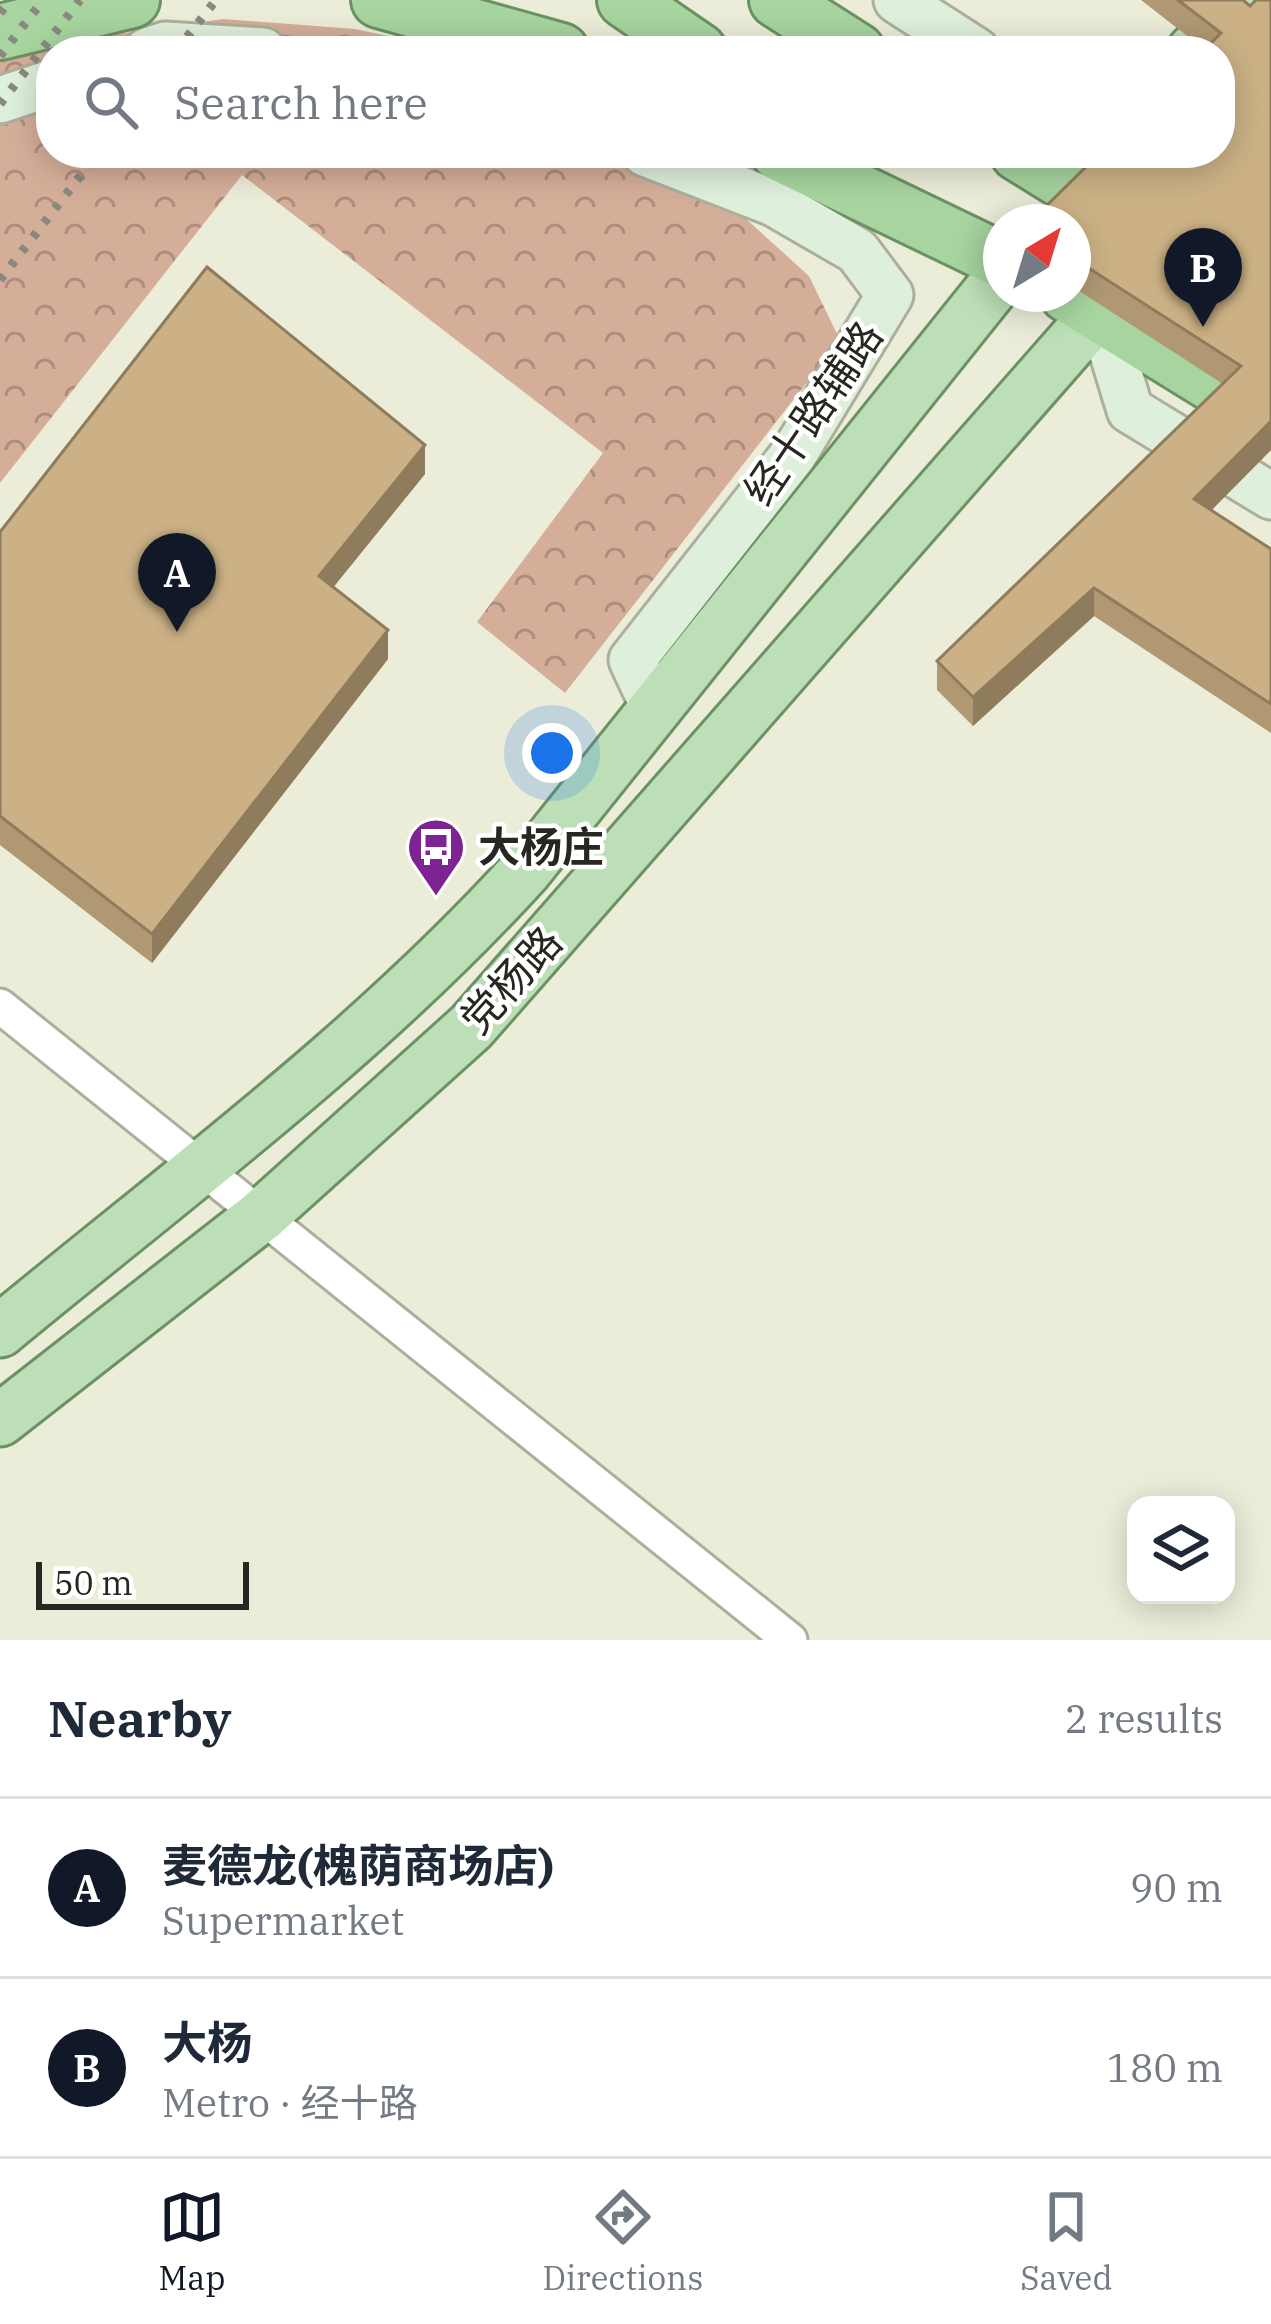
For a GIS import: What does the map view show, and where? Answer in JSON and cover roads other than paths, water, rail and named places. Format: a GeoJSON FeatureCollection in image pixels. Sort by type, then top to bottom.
{"type":"FeatureCollection","features":[{"type":"Feature","properties":{"kind":"highway"},"geometry":{"type":"LineString","coordinates":[[0,32],[131,0]]}},
{"type":"Feature","properties":{"kind":"highway"},"geometry":{"type":"LineString","coordinates":[[379,0],[507,36]]}},
{"type":"Feature","properties":{"kind":"highway"},"geometry":{"type":"LineString","coordinates":[[625,0],[677,36]]}},
{"type":"Feature","properties":{"kind":"highway"},"geometry":{"type":"LineString","coordinates":[[777,0],[833,36]]}},
{"type":"Feature","properties":{"kind":"highway"},"geometry":{"type":"LineString","coordinates":[[810,168],[983,250]]}},
{"type":"Feature","properties":{"kind":"highway"},"geometry":{"type":"LineString","coordinates":[[870,168],[983,247]]}},
{"type":"Feature","properties":{"kind":"highway"},"geometry":{"type":"LineString","coordinates":[[1042,168],[1169,240]]}},
{"type":"Feature","properties":{"kind":"highway"},"geometry":{"type":"LineString","coordinates":[[1091,307],[1271,420]]}},
{"type":"Feature","properties":{"kind":"main road"},"geometry":{"type":"LineString","coordinates":[[897,0],[953,36]]}},
{"type":"Feature","properties":{"kind":"main road"},"geometry":{"type":"LineString","coordinates":[[1208,36],[1245,0]]}},
{"type":"Feature","properties":{"kind":"main road"},"geometry":{"type":"LineString","coordinates":[[0,100],[36,88]]}},
{"type":"Feature","properties":{"kind":"main road","name":"经十路辅路"},"geometry":{"type":"LineString","coordinates":[[654,707],[632,660],[793,455],[890,295],[857,251],[774,203],[684,168]]}},
{"type":"Feature","properties":{"kind":"main road","name":"党杨路"},"geometry":{"type":"LineString","coordinates":[[1091,298],[1169,240]]}},
{"type":"Feature","properties":{"kind":"main road","name":"党杨路"},"geometry":{"type":"LineString","coordinates":[[0,1331],[325,1067],[469,932],[983,299]]}},
{"type":"Feature","properties":{"kind":"main road","name":"党杨路"},"geometry":{"type":"LineString","coordinates":[[0,1420],[261,1216],[472,1027],[1076,312]]}},
{"type":"Feature","properties":{"kind":"main road"},"geometry":{"type":"LineString","coordinates":[[1088,312],[1130,410],[1271,496]]}},
{"type":"Feature","properties":{"kind":"street"},"geometry":{"type":"LineString","coordinates":[[0,1006],[790,1640]]}},
{"type":"Feature","properties":{"kind":"railway"},"geometry":{"type":"LineString","coordinates":[[0,13],[10,0]]}},
{"type":"Feature","properties":{"kind":"railway"},"geometry":{"type":"LineString","coordinates":[[0,56],[43,0]]}},
{"type":"Feature","properties":{"kind":"railway"},"geometry":{"type":"LineString","coordinates":[[52,36],[80,0]]}},
{"type":"Feature","properties":{"kind":"railway"},"geometry":{"type":"LineString","coordinates":[[188,36],[216,0]]}},
{"type":"Feature","properties":{"kind":"railway"},"geometry":{"type":"LineString","coordinates":[[0,104],[36,57]]}},
{"type":"Feature","properties":{"kind":"railway"},"geometry":{"type":"LineString","coordinates":[[0,280],[86,168]]}},
{"type":"Feature","properties":{"kind":"place","name":"大杨"},"geometry":{"type":"Point","coordinates":[1203,327]}},
{"type":"Feature","properties":{"kind":"place","name":"麦德龙(槐荫商场店)"},"geometry":{"type":"Point","coordinates":[177,632]}},
{"type":"Feature","properties":{"kind":"place","name":"大杨庄"},"geometry":{"type":"Point","coordinates":[436,898]}}]}
